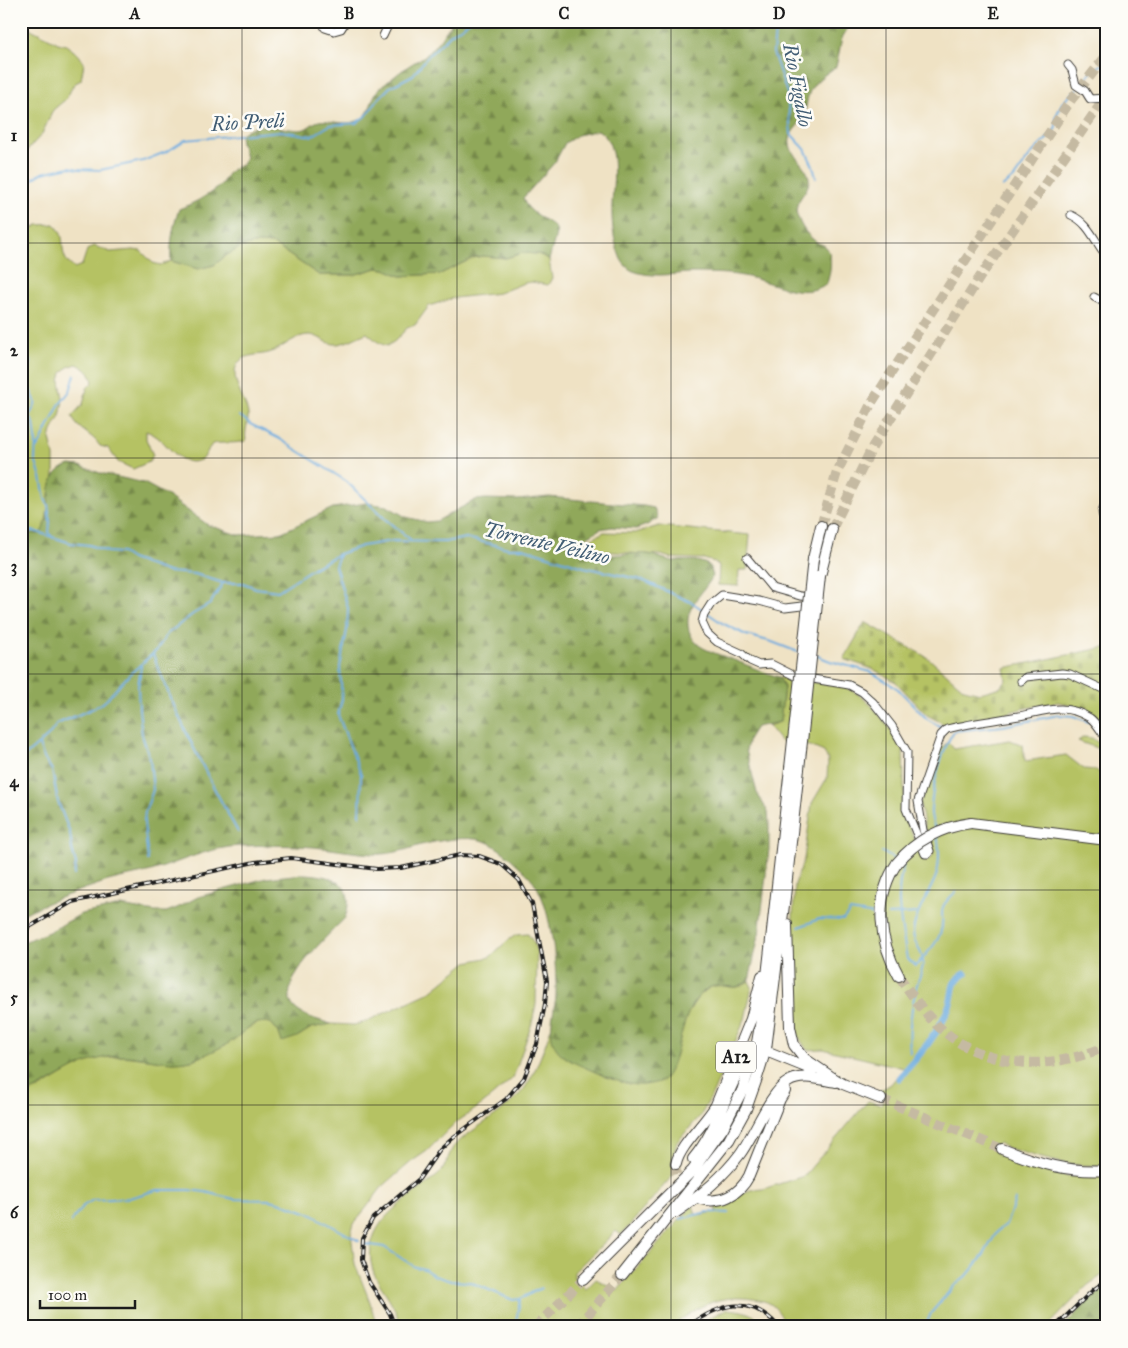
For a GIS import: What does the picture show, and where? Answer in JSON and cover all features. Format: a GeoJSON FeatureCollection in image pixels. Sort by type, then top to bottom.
{"type":"FeatureCollection","features":[{"type":"Feature","properties":{"kind":"highway"},"geometry":{"type":"LineString","coordinates":[[582,1280],[701,1160],[723,1128],[747,1078],[759,1033],[764,1003],[817,591],[821,526]]}},
{"type":"Feature","properties":{"kind":"highway"},"geometry":{"type":"LineString","coordinates":[[818,560],[832,529]]}},
{"type":"Feature","properties":{"kind":"highway"},"geometry":{"type":"LineString","coordinates":[[622,1275],[728,1140],[746,1109],[756,1081],[766,1049],[785,897],[794,769]]}},
{"type":"Feature","properties":{"kind":"highway"},"geometry":{"type":"LineString","coordinates":[[899,976],[888,954],[881,922],[885,887],[897,864],[915,845],[930,835],[954,826],[971,823],[1107,840]]}},
{"type":"Feature","properties":{"kind":"highway"},"geometry":{"type":"LineString","coordinates":[[785,897],[792,1040],[797,1050],[805,1059],[830,1076],[843,1084],[881,1099]]}},
{"type":"Feature","properties":{"kind":"highway","name":"A12"},"geometry":{"type":"LineString","coordinates":[[676,1164],[684,1147],[708,1118],[716,1105],[740,1050],[751,1019],[771,938]]}},
{"type":"Feature","properties":{"kind":"highway"},"geometry":{"type":"LineString","coordinates":[[771,1053],[830,1076]]}},
{"type":"Feature","properties":{"kind":"highway"},"geometry":{"type":"LineString","coordinates":[[629,1234],[700,1151],[742,1065]]}},
{"type":"Feature","properties":{"kind":"highway"},"geometry":{"type":"LineString","coordinates":[[664,1221],[692,1202],[729,1167],[749,1141],[771,1100],[784,1084],[802,1077],[843,1084]]}},
{"type":"Feature","properties":{"kind":"highway"},"geometry":{"type":"LineString","coordinates":[[700,1199],[710,1201],[724,1199],[743,1187],[782,1095],[788,1088],[797,1083],[818,1079]]}},
{"type":"Feature","properties":{"kind":"highway"},"geometry":{"type":"LineString","coordinates":[[1002,1149],[1037,1163],[1058,1168],[1080,1171],[1107,1170]]}},
{"type":"Feature","properties":{"kind":"street"},"geometry":{"type":"LineString","coordinates":[[322,21],[325,28],[334,31],[341,28],[346,21]]}},
{"type":"Feature","properties":{"kind":"street"},"geometry":{"type":"LineString","coordinates":[[383,36],[390,21]]}},
{"type":"Feature","properties":{"kind":"street"},"geometry":{"type":"LineString","coordinates":[[1068,65],[1072,70],[1076,85],[1085,90],[1090,99],[1107,98]]}},
{"type":"Feature","properties":{"kind":"street"},"geometry":{"type":"LineString","coordinates":[[1071,215],[1086,224],[1102,250],[1107,252]]}},
{"type":"Feature","properties":{"kind":"street"},"geometry":{"type":"LineString","coordinates":[[1094,296],[1107,304]]}},
{"type":"Feature","properties":{"kind":"street"},"geometry":{"type":"LineString","coordinates":[[1107,504],[1102,512],[1107,520]]}},
{"type":"Feature","properties":{"kind":"street"},"geometry":{"type":"LineString","coordinates":[[748,558],[772,588],[800,596],[820,598],[822,600],[821,603],[785,608],[759,601],[722,595],[713,601],[704,615],[703,624],[717,642],[744,655],[750,661],[759,665],[774,665],[795,676],[849,685],[862,692],[873,702],[892,726],[907,752],[906,810],[926,855],[930,852],[923,830],[918,801],[941,735],[947,729],[1020,716],[1044,709],[1062,709],[1073,711],[1091,719],[1107,739]]}},
{"type":"Feature","properties":{"kind":"street"},"geometry":{"type":"LineString","coordinates":[[1021,681],[1026,677],[1062,673],[1070,674],[1107,691]]}},
{"type":"Feature","properties":{"kind":"green space"},"geometry":{"type":"Polygon","coordinates":[[[21,21],[27,27],[58,43],[66,45],[79,55],[84,63],[81,80],[74,84],[66,99],[53,110],[42,134],[21,157],[21,21]]]}},
{"type":"Feature","properties":{"kind":"green space"},"geometry":{"type":"Polygon","coordinates":[[[453,21],[852,21],[842,38],[836,67],[812,87],[803,116],[790,137],[792,150],[806,170],[809,178],[806,189],[796,207],[797,213],[807,233],[815,241],[825,246],[830,254],[831,264],[827,283],[818,288],[797,290],[737,275],[690,273],[654,275],[630,270],[622,262],[614,234],[612,218],[613,156],[605,137],[598,130],[578,135],[565,143],[555,162],[523,198],[533,212],[557,230],[549,260],[538,254],[522,253],[506,258],[482,256],[473,258],[440,274],[401,276],[385,269],[377,268],[353,275],[319,275],[273,244],[258,243],[241,247],[214,265],[198,269],[171,261],[172,235],[179,209],[194,203],[212,191],[220,185],[232,170],[242,165],[246,157],[240,135],[254,127],[261,126],[299,130],[305,129],[319,121],[346,123],[362,119],[380,88],[429,52],[453,21]]]}},
{"type":"Feature","properties":{"kind":"green space"},"geometry":{"type":"Polygon","coordinates":[[[21,208],[26,217],[23,225],[31,229],[38,225],[54,224],[59,230],[63,241],[65,257],[74,268],[82,265],[87,250],[94,246],[110,252],[141,251],[153,263],[161,265],[171,261],[198,269],[214,265],[241,247],[258,243],[273,244],[319,275],[353,275],[377,268],[385,269],[401,276],[440,274],[473,258],[482,256],[506,258],[522,253],[537,254],[549,260],[552,278],[548,285],[532,282],[524,283],[499,293],[454,298],[429,306],[415,325],[407,328],[395,341],[387,346],[379,343],[367,333],[338,344],[315,336],[304,335],[270,353],[253,355],[241,360],[235,372],[238,387],[248,414],[246,441],[212,444],[203,459],[195,462],[182,459],[157,437],[146,431],[146,439],[153,455],[149,462],[133,469],[118,462],[108,448],[100,446],[74,421],[72,416],[83,404],[87,388],[93,382],[89,373],[77,364],[68,367],[62,373],[60,381],[63,399],[62,407],[50,439],[54,456],[54,475],[49,496],[46,527],[40,534],[21,533],[21,208]]]}},
{"type":"Feature","properties":{"kind":"green space"},"geometry":{"type":"Polygon","coordinates":[[[70,465],[144,483],[166,495],[208,525],[238,535],[280,533],[333,508],[366,503],[387,506],[406,517],[427,522],[437,521],[475,500],[486,499],[517,500],[549,497],[644,506],[654,508],[658,518],[636,529],[612,527],[600,529],[579,542],[586,549],[601,555],[647,554],[666,560],[696,561],[710,566],[713,576],[689,613],[688,627],[692,637],[700,646],[709,651],[779,677],[784,687],[780,722],[756,727],[749,738],[746,750],[757,793],[768,812],[769,824],[769,849],[759,935],[749,981],[736,987],[711,987],[696,999],[687,1016],[673,1063],[663,1080],[644,1085],[624,1083],[573,1062],[559,1052],[553,1042],[551,1029],[556,995],[554,950],[548,916],[543,901],[530,877],[502,851],[490,843],[477,839],[444,840],[385,854],[296,846],[259,845],[229,847],[206,852],[151,871],[108,881],[75,892],[21,915],[21,533],[40,534],[45,525],[49,495],[54,477],[60,470],[70,465]]]}},
{"type":"Feature","properties":{"kind":"green space"},"geometry":{"type":"Polygon","coordinates":[[[659,526],[750,535],[747,570],[739,570],[738,586],[718,585],[719,566],[714,562],[704,559],[671,558],[661,555],[591,549],[584,542],[604,532],[635,533],[659,526]]]}},
{"type":"Feature","properties":{"kind":"green space"},"geometry":{"type":"Polygon","coordinates":[[[865,622],[928,658],[964,689],[980,693],[1001,687],[1006,680],[1004,668],[1107,647],[1107,721],[1071,705],[1058,702],[1021,709],[985,719],[946,725],[927,715],[896,682],[873,669],[844,659],[865,622]]]}},
{"type":"Feature","properties":{"kind":"green space"},"geometry":{"type":"Polygon","coordinates":[[[779,677],[845,687],[858,694],[872,706],[892,731],[903,750],[905,819],[925,861],[932,857],[934,851],[925,829],[920,804],[939,750],[948,742],[954,749],[1010,740],[1023,745],[1025,761],[1066,755],[1084,769],[1096,770],[1107,778],[1107,1165],[1068,1164],[1031,1155],[1005,1147],[999,1143],[995,1149],[998,1155],[1055,1174],[1076,1177],[1107,1176],[1107,1272],[1088,1285],[1047,1327],[789,1327],[770,1304],[758,1300],[729,1298],[709,1303],[671,1327],[401,1327],[396,1311],[372,1268],[371,1247],[375,1233],[392,1211],[441,1172],[456,1144],[509,1105],[524,1089],[536,1067],[552,1026],[552,1037],[605,1077],[641,1085],[664,1079],[670,1067],[687,1016],[693,1004],[701,995],[714,986],[738,987],[749,981],[752,987],[745,1019],[713,1093],[701,1115],[677,1142],[671,1165],[681,1166],[621,1235],[616,1231],[574,1272],[574,1278],[586,1289],[596,1279],[617,1290],[693,1205],[696,1215],[717,1212],[716,1206],[750,1190],[763,1189],[804,1176],[868,1101],[881,1105],[885,1096],[876,1093],[891,1084],[904,1068],[823,1049],[807,1050],[798,1036],[792,932],[795,884],[804,859],[812,803],[827,778],[828,760],[824,752],[810,746],[781,742],[768,726],[780,722],[784,687],[779,677]]]}},
{"type":"Feature","properties":{"kind":"green space"},"geometry":{"type":"Polygon","coordinates":[[[1084,737],[1092,738],[1107,749],[1107,752],[1078,741],[1084,737]]]}},
{"type":"Feature","properties":{"kind":"green space"},"geometry":{"type":"Polygon","coordinates":[[[303,874],[333,879],[340,883],[348,896],[345,918],[307,959],[291,984],[289,996],[293,1006],[300,1012],[331,1024],[311,1028],[297,1037],[282,1042],[278,1031],[271,1023],[258,1023],[252,1025],[229,1043],[185,1061],[167,1062],[131,1056],[100,1059],[70,1071],[21,1098],[21,943],[51,931],[81,914],[121,906],[166,912],[198,897],[266,878],[303,874]]]}},
{"type":"Feature","properties":{"kind":"green space"},"geometry":{"type":"Polygon","coordinates":[[[528,934],[534,943],[537,953],[536,1004],[532,1023],[513,1078],[484,1103],[454,1124],[427,1151],[382,1187],[354,1224],[351,1234],[355,1264],[370,1302],[377,1327],[21,1327],[21,1098],[28,1092],[39,1089],[74,1068],[94,1059],[123,1056],[173,1062],[193,1060],[236,1038],[242,1031],[262,1021],[271,1023],[278,1031],[297,1037],[311,1028],[331,1024],[354,1025],[365,1022],[430,992],[467,962],[490,957],[516,935],[528,934]]]}},
{"type":"Feature","properties":{"kind":"green space"},"geometry":{"type":"Polygon","coordinates":[[[1107,1287],[1107,1327],[1063,1327],[1091,1298],[1107,1287]]]}},
{"type":"Feature","properties":{"kind":"green space"},"geometry":{"type":"Polygon","coordinates":[[[727,1309],[747,1313],[773,1327],[695,1327],[706,1319],[727,1309]]]}},
{"type":"Feature","properties":{"kind":"waterway","name":"Rio Preli"},"geometry":{"type":"LineString","coordinates":[[21,181],[31,180],[42,173],[70,167],[100,170],[143,161],[168,151],[185,140],[281,131],[312,136],[330,125],[356,123],[367,115],[378,99],[390,87],[413,75],[428,56],[451,34],[470,21]]}},
{"type":"Feature","properties":{"kind":"waterway","name":"Rio Figallo"},"geometry":{"type":"LineString","coordinates":[[776,21],[773,53],[787,93],[791,134],[805,149],[816,178]]}},
{"type":"Feature","properties":{"kind":"waterway"},"geometry":{"type":"LineString","coordinates":[[1080,85],[1093,70],[1107,62]]}},
{"type":"Feature","properties":{"kind":"waterway"},"geometry":{"type":"LineString","coordinates":[[1002,187],[1014,178],[1032,153],[1053,133],[1056,127],[1056,116],[1062,103],[1077,89]]}},
{"type":"Feature","properties":{"kind":"waterway"},"geometry":{"type":"LineString","coordinates":[[29,416],[35,406],[35,400],[28,383],[31,360]]}},
{"type":"Feature","properties":{"kind":"waterway"},"geometry":{"type":"LineString","coordinates":[[36,449],[59,405],[70,391],[75,375]]}},
{"type":"Feature","properties":{"kind":"waterway"},"geometry":{"type":"LineString","coordinates":[[21,405],[34,423],[36,439],[35,460],[48,505],[49,533],[53,538]]}},
{"type":"Feature","properties":{"kind":"waterway"},"geometry":{"type":"LineString","coordinates":[[240,416],[346,481],[385,519],[411,540]]}},
{"type":"Feature","properties":{"kind":"waterway"},"geometry":{"type":"LineString","coordinates":[[21,532],[34,531],[71,543],[89,545],[108,552],[122,553],[131,559],[168,572],[195,574],[223,583]]}},
{"type":"Feature","properties":{"kind":"waterway","name":"Torrente Veilino"},"geometry":{"type":"LineString","coordinates":[[21,759],[48,736],[57,724],[104,702],[130,674],[157,650],[167,634],[193,614],[210,604],[223,583],[243,583],[256,588],[278,591],[313,568],[339,554],[362,546],[392,541],[445,542],[466,538],[508,548],[523,548],[584,567],[642,580],[693,603],[722,623],[746,635],[798,652]]}},
{"type":"Feature","properties":{"kind":"waterway"},"geometry":{"type":"LineString","coordinates":[[339,555],[335,566],[348,608],[347,630],[340,667],[342,699],[338,715],[361,774],[360,816]]}},
{"type":"Feature","properties":{"kind":"waterway"},"geometry":{"type":"LineString","coordinates":[[153,654],[171,700],[192,745],[238,832]]}},
{"type":"Feature","properties":{"kind":"waterway","name":"Torrente Veilino"},"geometry":{"type":"LineString","coordinates":[[815,655],[871,672],[898,689],[927,719],[945,729]]}},
{"type":"Feature","properties":{"kind":"waterway"},"geometry":{"type":"LineString","coordinates":[[141,666],[138,687],[139,709],[142,735],[150,759],[153,790],[145,812],[144,822],[148,860]]}},
{"type":"Feature","properties":{"kind":"waterway","name":"Torrente Veilino"},"geometry":{"type":"LineString","coordinates":[[954,731],[1003,726],[1059,715],[1073,716],[1089,722]]}},
{"type":"Feature","properties":{"kind":"waterway","name":"Torrente Veilino"},"geometry":{"type":"LineString","coordinates":[[1101,726],[1107,730]]}},
{"type":"Feature","properties":{"kind":"waterway"},"geometry":{"type":"LineString","coordinates":[[935,829],[931,812],[933,790],[938,769],[954,731]]}},
{"type":"Feature","properties":{"kind":"waterway"},"geometry":{"type":"LineString","coordinates":[[39,745],[44,758],[52,770],[58,802],[70,833],[76,864],[74,875]]}},
{"type":"Feature","properties":{"kind":"waterway"},"geometry":{"type":"LineString","coordinates":[[910,1053],[911,1012],[923,962],[913,932],[918,914],[937,871],[939,852],[937,835]]}},
{"type":"Feature","properties":{"kind":"waterway"},"geometry":{"type":"LineString","coordinates":[[882,852],[896,860]]}},
{"type":"Feature","properties":{"kind":"waterway"},"geometry":{"type":"LineString","coordinates":[[901,864],[903,867],[899,890],[901,924],[907,959],[916,966],[938,938],[943,921],[942,909],[944,904],[956,892]]}},
{"type":"Feature","properties":{"kind":"waterway"},"geometry":{"type":"LineString","coordinates":[[799,927],[819,919],[843,920],[850,911],[875,915]]}},
{"type":"Feature","properties":{"kind":"waterway"},"geometry":{"type":"LineString","coordinates":[[888,915],[916,913]]}},
{"type":"Feature","properties":{"kind":"waterway"},"geometry":{"type":"LineString","coordinates":[[899,1078],[921,1053],[935,1033],[946,1013],[955,983],[965,974]]}},
{"type":"Feature","properties":{"kind":"waterway"},"geometry":{"type":"LineString","coordinates":[[71,1222],[83,1206],[93,1200],[129,1198],[157,1190],[189,1190],[234,1199],[279,1202],[309,1213],[359,1241]]}},
{"type":"Feature","properties":{"kind":"waterway"},"geometry":{"type":"LineString","coordinates":[[925,1327],[931,1313],[954,1286],[966,1277],[983,1256],[998,1230],[1006,1225],[1015,1200]]}},
{"type":"Feature","properties":{"kind":"waterway"},"geometry":{"type":"LineString","coordinates":[[680,1219],[707,1212],[729,1213]]}},
{"type":"Feature","properties":{"kind":"waterway"},"geometry":{"type":"LineString","coordinates":[[364,1244],[384,1247],[415,1267],[424,1269],[435,1276],[451,1281],[470,1282],[513,1300],[520,1299],[541,1288]]}},
{"type":"Feature","properties":{"kind":"waterway"},"geometry":{"type":"LineString","coordinates":[[515,1327],[520,1300]]}},
{"type":"Feature","properties":{"kind":"tunnel"},"geometry":{"type":"LineString","coordinates":[[821,526],[837,472],[872,402],[1071,100],[1107,55]]}},
{"type":"Feature","properties":{"kind":"tunnel"},"geometry":{"type":"LineString","coordinates":[[832,529],[873,446],[980,277],[1107,95]]}},
{"type":"Feature","properties":{"kind":"tunnel"},"geometry":{"type":"LineString","coordinates":[[899,976],[931,1019],[950,1036],[970,1049],[992,1057],[1014,1062],[1037,1063],[1084,1055],[1107,1046]]}},
{"type":"Feature","properties":{"kind":"tunnel"},"geometry":{"type":"LineString","coordinates":[[881,1099],[1002,1149]]}},
{"type":"Feature","properties":{"kind":"tunnel"},"geometry":{"type":"LineString","coordinates":[[676,1164],[676,1175],[679,1184],[685,1192],[694,1198]]}},
{"type":"Feature","properties":{"kind":"tunnel"},"geometry":{"type":"LineString","coordinates":[[577,1327],[622,1275]]}},
{"type":"Feature","properties":{"kind":"tunnel"},"geometry":{"type":"LineString","coordinates":[[535,1327],[583,1280]]}},
{"type":"Feature","properties":{"kind":"railway"},"geometry":{"type":"LineString","coordinates":[[21,932],[72,902],[255,862],[291,858],[377,869],[401,868],[460,855],[479,856],[501,864],[519,880],[532,904],[547,981],[545,1004],[537,1044],[524,1078],[506,1099],[452,1138],[440,1149],[419,1179],[373,1218],[362,1238],[361,1260],[369,1282],[390,1314],[395,1327]]}},
{"type":"Feature","properties":{"kind":"railway"},"geometry":{"type":"LineString","coordinates":[[1055,1327],[1093,1290],[1107,1280]]}},
{"type":"Feature","properties":{"kind":"railway"},"geometry":{"type":"LineString","coordinates":[[687,1327],[722,1308],[734,1306],[756,1309],[768,1316],[779,1327]]}}]}
